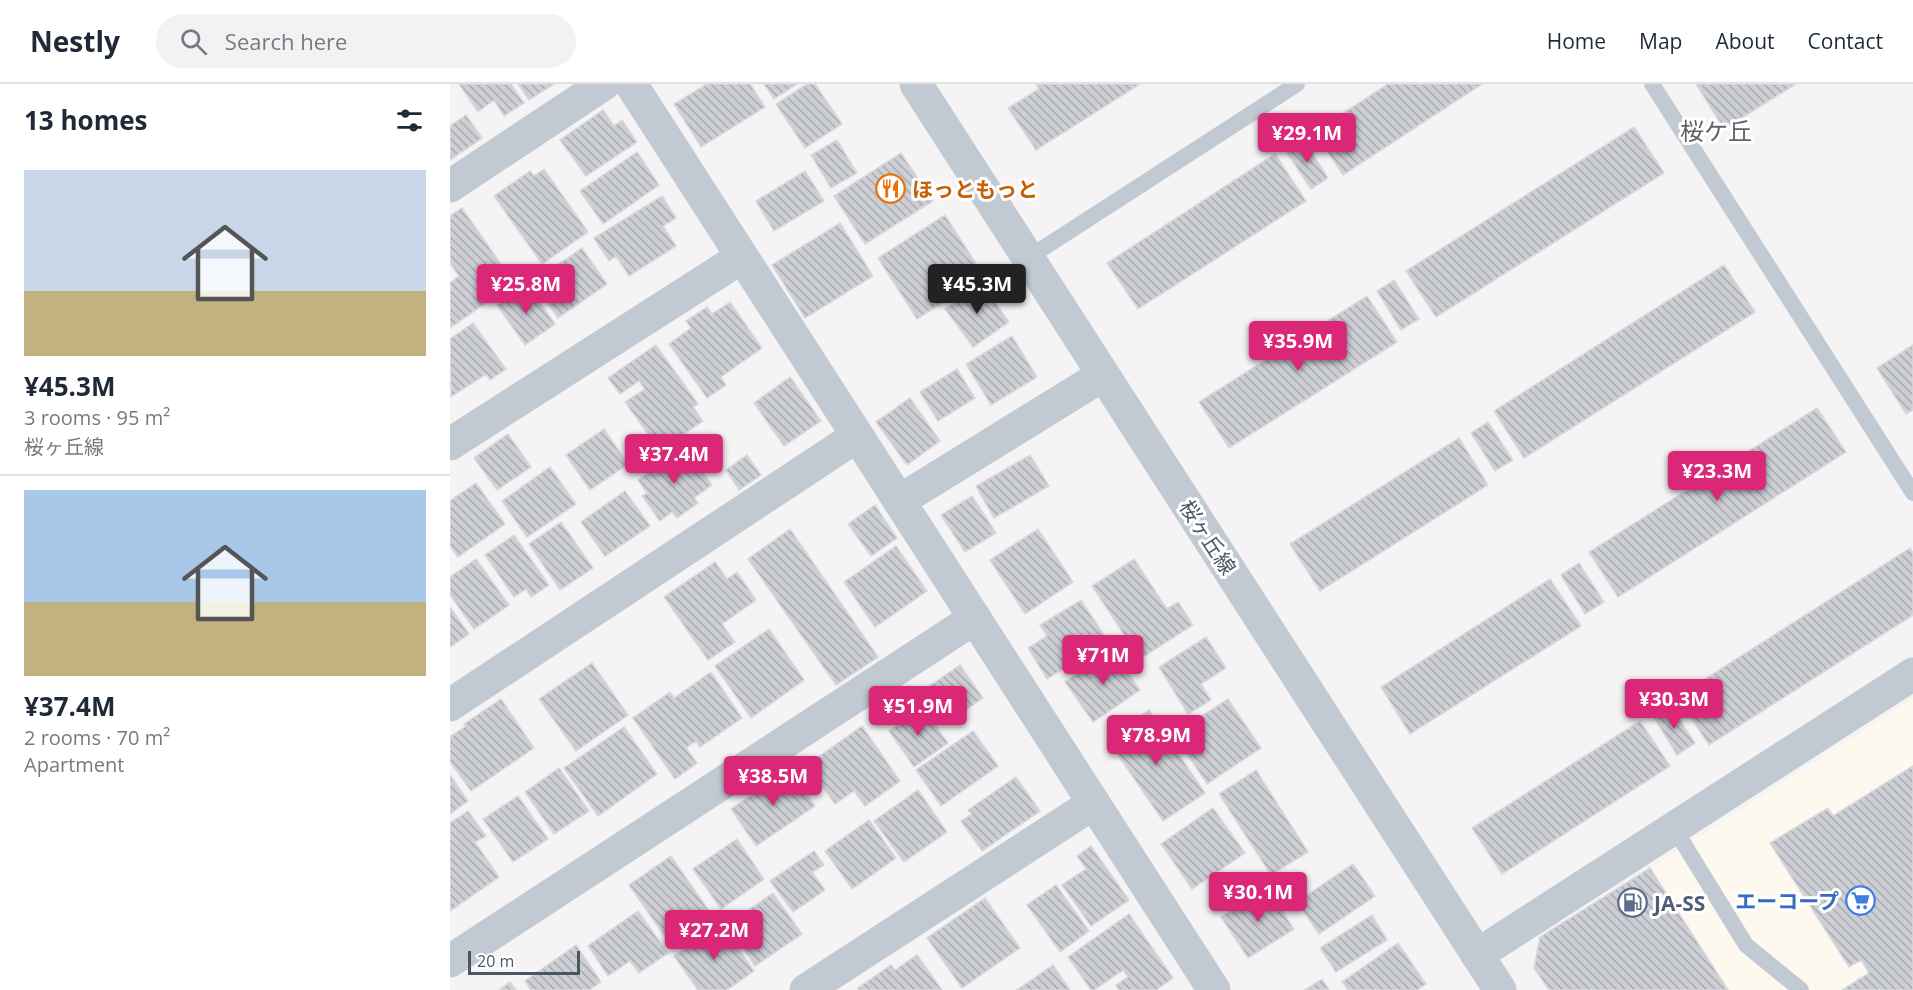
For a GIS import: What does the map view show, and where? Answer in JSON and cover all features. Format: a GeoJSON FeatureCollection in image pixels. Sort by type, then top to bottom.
{"type":"FeatureCollection","features":[{"type":"Feature","properties":{"kind":"street"},"geometry":{"type":"LineString","coordinates":[[450,186],[604,84]]}},
{"type":"Feature","properties":{"kind":"street"},"geometry":{"type":"LineString","coordinates":[[631,84],[1094,802],[1209,988]]}},
{"type":"Feature","properties":{"kind":"street","name":"桜ヶ丘線"},"geometry":{"type":"LineString","coordinates":[[916,84],[1488,979]]}},
{"type":"Feature","properties":{"kind":"street"},"geometry":{"type":"LineString","coordinates":[[450,444],[742,257]]}},
{"type":"Feature","properties":{"kind":"street"},"geometry":{"type":"LineString","coordinates":[[899,501],[1103,375]]}},
{"type":"Feature","properties":{"kind":"street"},"geometry":{"type":"LineString","coordinates":[[450,705],[857,436]]}},
{"type":"Feature","properties":{"kind":"street"},"geometry":{"type":"LineString","coordinates":[[450,961],[975,618]]}},
{"type":"Feature","properties":{"kind":"street"},"geometry":{"type":"LineString","coordinates":[[1488,979],[1674,828],[1913,674]]}},
{"type":"Feature","properties":{"kind":"street"},"geometry":{"type":"LineString","coordinates":[[806,990],[1094,802]]}},
{"type":"Feature","properties":{"kind":"lane"},"geometry":{"type":"LineString","coordinates":[[1028,258],[1297,84]]}},
{"type":"Feature","properties":{"kind":"lane"},"geometry":{"type":"LineString","coordinates":[[1652,84],[1913,494]]}},
{"type":"Feature","properties":{"kind":"lane"},"geometry":{"type":"LineString","coordinates":[[1674,828],[1746,945],[1801,990]]}},
{"type":"Feature","properties":{"kind":"shaded area"},"geometry":{"type":"Polygon","coordinates":[[[1913,698],[1913,990],[1728,990],[1650,868],[1913,698]]]}},
{"type":"Feature","properties":{"kind":"building"},"geometry":{"type":"Polygon","coordinates":[[[459,84],[511,84],[524,103],[504,116],[494,100],[478,112],[459,84]]]}},
{"type":"Feature","properties":{"kind":"building"},"geometry":{"type":"Polygon","coordinates":[[[518,84],[554,84],[529,100],[518,84]]]}},
{"type":"Feature","properties":{"kind":"building"},"geometry":{"type":"Polygon","coordinates":[[[707,84],[750,84],[765,107],[701,147],[674,104],[707,84]]]}},
{"type":"Feature","properties":{"kind":"building"},"geometry":{"type":"Polygon","coordinates":[[[764,84],[797,84],[774,99],[764,84]]]}},
{"type":"Feature","properties":{"kind":"building"},"geometry":{"type":"Polygon","coordinates":[[[807,84],[815,84],[842,124],[805,148],[776,104],[807,84]]]}},
{"type":"Feature","properties":{"kind":"building"},"geometry":{"type":"Polygon","coordinates":[[[1036,84],[1140,84],[1036,150],[1008,108],[1039,89],[1036,84]]]}},
{"type":"Feature","properties":{"kind":"building"},"geometry":{"type":"Polygon","coordinates":[[[1388,84],[1482,84],[1343,175],[1314,132],[1388,84]]]}},
{"type":"Feature","properties":{"kind":"building"},"geometry":{"type":"Polygon","coordinates":[[[1696,84],[1796,84],[1724,129],[1696,84]]]}},
{"type":"Feature","properties":{"kind":"building"},"geometry":{"type":"Polygon","coordinates":[[[603,110],[614,126],[622,120],[637,142],[586,176],[560,140],[603,110]]]}},
{"type":"Feature","properties":{"kind":"building"},"geometry":{"type":"Polygon","coordinates":[[[466,115],[482,138],[450,160],[450,126],[466,115]]]}},
{"type":"Feature","properties":{"kind":"building"},"geometry":{"type":"Polygon","coordinates":[[[1634,127],[1664,173],[1436,317],[1406,271],[1634,127]]]}},
{"type":"Feature","properties":{"kind":"building"},"geometry":{"type":"Polygon","coordinates":[[[1303,139],[1328,178],[1311,189],[1285,150],[1303,139]]]}},
{"type":"Feature","properties":{"kind":"building"},"geometry":{"type":"Polygon","coordinates":[[[837,140],[857,173],[831,188],[811,155],[837,140]]]}},
{"type":"Feature","properties":{"kind":"building"},"geometry":{"type":"Polygon","coordinates":[[[637,152],[659,185],[603,224],[580,191],[637,152]]]}},
{"type":"Feature","properties":{"kind":"building"},"geometry":{"type":"Polygon","coordinates":[[[901,153],[933,201],[865,244],[834,196],[901,153]]]}},
{"type":"Feature","properties":{"kind":"building"},"geometry":{"type":"Polygon","coordinates":[[[1275,154],[1306,201],[1138,309],[1107,263],[1275,154]]]}},
{"type":"Feature","properties":{"kind":"building"},"geometry":{"type":"Polygon","coordinates":[[[544,169],[588,232],[542,264],[494,196],[530,171],[534,176],[544,169]]]}},
{"type":"Feature","properties":{"kind":"building"},"geometry":{"type":"Polygon","coordinates":[[[805,171],[824,201],[774,231],[756,201],[805,171]]]}},
{"type":"Feature","properties":{"kind":"building"},"geometry":{"type":"Polygon","coordinates":[[[662,196],[676,218],[663,226],[676,246],[629,276],[616,256],[609,261],[594,238],[662,196]]]}},
{"type":"Feature","properties":{"kind":"building"},"geometry":{"type":"Polygon","coordinates":[[[462,208],[514,283],[450,328],[450,283],[459,276],[450,263],[450,216],[462,208]]]}},
{"type":"Feature","properties":{"kind":"building"},"geometry":{"type":"Polygon","coordinates":[[[945,215],[984,276],[917,319],[878,258],[945,215]]]}},
{"type":"Feature","properties":{"kind":"building"},"geometry":{"type":"Polygon","coordinates":[[[840,223],[873,276],[805,318],[772,265],[840,223]]]}},
{"type":"Feature","properties":{"kind":"building"},"geometry":{"type":"Polygon","coordinates":[[[582,248],[607,284],[558,318],[533,282],[582,248]]]}},
{"type":"Feature","properties":{"kind":"building"},"geometry":{"type":"Polygon","coordinates":[[[1724,265],[1755,312],[1524,458],[1494,411],[1724,265]]]}},
{"type":"Feature","properties":{"kind":"building"},"geometry":{"type":"Polygon","coordinates":[[[1394,280],[1419,319],[1401,330],[1377,291],[1394,280]]]}},
{"type":"Feature","properties":{"kind":"building"},"geometry":{"type":"Polygon","coordinates":[[[527,284],[555,324],[525,345],[497,305],[527,284]]]}},
{"type":"Feature","properties":{"kind":"building"},"geometry":{"type":"Polygon","coordinates":[[[982,284],[1009,322],[973,347],[945,309],[982,284]]]}},
{"type":"Feature","properties":{"kind":"building"},"geometry":{"type":"Polygon","coordinates":[[[1367,296],[1397,342],[1229,448],[1199,402],[1367,296]]]}},
{"type":"Feature","properties":{"kind":"building"},"geometry":{"type":"Polygon","coordinates":[[[730,302],[762,348],[721,377],[726,385],[707,398],[669,344],[691,328],[686,321],[707,307],[712,314],[730,302]]]}},
{"type":"Feature","properties":{"kind":"building"},"geometry":{"type":"Polygon","coordinates":[[[473,323],[506,369],[490,380],[486,374],[451,397],[450,339],[473,323]]]}},
{"type":"Feature","properties":{"kind":"building"},"geometry":{"type":"Polygon","coordinates":[[[1012,336],[1037,377],[991,405],[966,364],[1012,336]]]}},
{"type":"Feature","properties":{"kind":"building"},"geometry":{"type":"Polygon","coordinates":[[[656,345],[698,404],[693,407],[703,421],[662,449],[653,435],[650,437],[625,402],[645,389],[639,381],[620,394],[608,378],[656,345]]]}},
{"type":"Feature","properties":{"kind":"building"},"geometry":{"type":"Polygon","coordinates":[[[1913,345],[1913,410],[1906,414],[1877,368],[1913,345]]]}},
{"type":"Feature","properties":{"kind":"building"},"geometry":{"type":"Polygon","coordinates":[[[957,369],[975,398],[938,421],[920,392],[957,369]]]}},
{"type":"Feature","properties":{"kind":"building"},"geometry":{"type":"Polygon","coordinates":[[[790,377],[821,421],[784,446],[754,403],[790,377]]]}},
{"type":"Feature","properties":{"kind":"building"},"geometry":{"type":"Polygon","coordinates":[[[910,398],[940,441],[907,465],[876,422],[910,398]]]}},
{"type":"Feature","properties":{"kind":"building"},"geometry":{"type":"Polygon","coordinates":[[[1817,408],[1846,452],[1618,597],[1589,552],[1817,408]]]}},
{"type":"Feature","properties":{"kind":"building"},"geometry":{"type":"Polygon","coordinates":[[[1488,422],[1513,460],[1495,471],[1471,433],[1488,422]]]}},
{"type":"Feature","properties":{"kind":"building"},"geometry":{"type":"Polygon","coordinates":[[[604,429],[628,464],[590,490],[566,455],[604,429]]]}},
{"type":"Feature","properties":{"kind":"building"},"geometry":{"type":"Polygon","coordinates":[[[508,434],[531,467],[497,490],[474,458],[508,434]]]}},
{"type":"Feature","properties":{"kind":"building"},"geometry":{"type":"Polygon","coordinates":[[[1459,438],[1488,485],[1320,591],[1290,544],[1459,438]]]}},
{"type":"Feature","properties":{"kind":"building"},"geometry":{"type":"Polygon","coordinates":[[[685,447],[712,485],[694,498],[698,503],[677,518],[672,512],[660,521],[642,496],[647,493],[638,480],[685,447]]]}},
{"type":"Feature","properties":{"kind":"building"},"geometry":{"type":"Polygon","coordinates":[[[747,455],[761,475],[739,490],[726,470],[747,455]]]}},
{"type":"Feature","properties":{"kind":"building"},"geometry":{"type":"Polygon","coordinates":[[[1030,455],[1049,486],[994,518],[976,486],[1030,455]]]}},
{"type":"Feature","properties":{"kind":"building"},"geometry":{"type":"Polygon","coordinates":[[[550,467],[576,504],[527,537],[502,501],[550,467]]]}},
{"type":"Feature","properties":{"kind":"building"},"geometry":{"type":"Polygon","coordinates":[[[476,483],[505,524],[458,557],[450,546],[450,501],[476,483]]]}},
{"type":"Feature","properties":{"kind":"building"},"geometry":{"type":"Polygon","coordinates":[[[625,491],[650,526],[605,556],[581,522],[625,491]]]}},
{"type":"Feature","properties":{"kind":"building"},"geometry":{"type":"Polygon","coordinates":[[[972,496],[996,533],[965,552],[941,515],[972,496]]]}},
{"type":"Feature","properties":{"kind":"building"},"geometry":{"type":"Polygon","coordinates":[[[875,505],[897,538],[871,556],[848,524],[875,505]]]}},
{"type":"Feature","properties":{"kind":"building"},"geometry":{"type":"Polygon","coordinates":[[[561,522],[593,568],[560,590],[529,544],[561,522]]]}},
{"type":"Feature","properties":{"kind":"building"},"geometry":{"type":"Polygon","coordinates":[[[790,529],[878,657],[836,685],[748,559],[790,529]]]}},
{"type":"Feature","properties":{"kind":"building"},"geometry":{"type":"Polygon","coordinates":[[[1038,529],[1073,582],[1025,614],[990,560],[1038,529]]]}},
{"type":"Feature","properties":{"kind":"building"},"geometry":{"type":"Polygon","coordinates":[[[514,535],[549,585],[531,597],[526,589],[514,597],[485,555],[514,535]]]}},
{"type":"Feature","properties":{"kind":"building"},"geometry":{"type":"Polygon","coordinates":[[[896,546],[927,591],[875,627],[844,582],[896,546]]]}},
{"type":"Feature","properties":{"kind":"building"},"geometry":{"type":"Polygon","coordinates":[[[1910,548],[1913,553],[1913,615],[1709,745],[1677,697],[1910,548]]]}},
{"type":"Feature","properties":{"kind":"building"},"geometry":{"type":"Polygon","coordinates":[[[476,559],[509,605],[474,629],[450,595],[450,577],[476,559]]]}},
{"type":"Feature","properties":{"kind":"building"},"geometry":{"type":"Polygon","coordinates":[[[1134,559],[1167,609],[1178,602],[1193,625],[1140,659],[1092,586],[1134,559]]]}},
{"type":"Feature","properties":{"kind":"building"},"geometry":{"type":"Polygon","coordinates":[[[715,562],[727,579],[737,572],[756,600],[722,624],[735,642],[708,660],[664,597],[715,562]]]}},
{"type":"Feature","properties":{"kind":"building"},"geometry":{"type":"Polygon","coordinates":[[[1579,563],[1604,602],[1585,614],[1561,575],[1579,563]]]}},
{"type":"Feature","properties":{"kind":"building"},"geometry":{"type":"Polygon","coordinates":[[[1550,579],[1581,626],[1410,734],[1381,687],[1550,579]]]}},
{"type":"Feature","properties":{"kind":"building"},"geometry":{"type":"Polygon","coordinates":[[[1081,600],[1108,641],[1047,679],[1028,648],[1047,636],[1040,625],[1081,600]]]}},
{"type":"Feature","properties":{"kind":"building"},"geometry":{"type":"Polygon","coordinates":[[[450,607],[469,634],[450,647],[450,607]]]}},
{"type":"Feature","properties":{"kind":"building"},"geometry":{"type":"Polygon","coordinates":[[[769,629],[804,680],[751,718],[715,666],[769,629]]]}},
{"type":"Feature","properties":{"kind":"building"},"geometry":{"type":"Polygon","coordinates":[[[1206,637],[1226,668],[1201,684],[1211,700],[1188,714],[1159,667],[1206,637]]]}},
{"type":"Feature","properties":{"kind":"building"},"geometry":{"type":"Polygon","coordinates":[[[1112,649],[1140,690],[1093,722],[1065,682],[1112,649]]]}},
{"type":"Feature","properties":{"kind":"building"},"geometry":{"type":"Polygon","coordinates":[[[592,663],[628,715],[576,751],[539,699],[592,663]]]}},
{"type":"Feature","properties":{"kind":"building"},"geometry":{"type":"Polygon","coordinates":[[[960,665],[983,698],[944,725],[921,692],[960,665]]]}},
{"type":"Feature","properties":{"kind":"building"},"geometry":{"type":"Polygon","coordinates":[[[711,672],[742,718],[700,747],[696,741],[686,748],[697,763],[675,779],[633,718],[670,692],[674,698],[711,672]]]}},
{"type":"Feature","properties":{"kind":"building"},"geometry":{"type":"Polygon","coordinates":[[[501,699],[534,748],[471,791],[450,762],[450,737],[466,726],[464,724],[501,699]]]}},
{"type":"Feature","properties":{"kind":"building"},"geometry":{"type":"Polygon","coordinates":[[[1228,699],[1261,748],[1207,784],[1174,734],[1228,699]]]}},
{"type":"Feature","properties":{"kind":"building"},"geometry":{"type":"Polygon","coordinates":[[[1670,705],[1695,743],[1677,755],[1653,716],[1670,705]]]}},
{"type":"Feature","properties":{"kind":"building"},"geometry":{"type":"Polygon","coordinates":[[[923,708],[948,743],[914,767],[889,731],[923,708]]]}},
{"type":"Feature","properties":{"kind":"building"},"geometry":{"type":"Polygon","coordinates":[[[1149,710],[1205,793],[1163,821],[1107,739],[1149,710]]]}},
{"type":"Feature","properties":{"kind":"building"},"geometry":{"type":"Polygon","coordinates":[[[1640,721],[1670,766],[1502,874],[1472,828],[1640,721]]]}},
{"type":"Feature","properties":{"kind":"building"},"geometry":{"type":"Polygon","coordinates":[[[862,726],[900,781],[865,806],[854,791],[835,804],[807,765],[862,726]]]}},
{"type":"Feature","properties":{"kind":"building"},"geometry":{"type":"Polygon","coordinates":[[[624,727],[657,774],[598,816],[564,768],[624,727]]]}},
{"type":"Feature","properties":{"kind":"building"},"geometry":{"type":"Polygon","coordinates":[[[973,731],[998,766],[941,806],[916,770],[973,731]]]}},
{"type":"Feature","properties":{"kind":"building","name":"エーコープ"},"geometry":{"type":"Polygon","coordinates":[[[1913,766],[1913,990],[1842,990],[1869,973],[1861,960],[1849,967],[1770,843],[1828,808],[1833,816],[1913,766]]]}},
{"type":"Feature","properties":{"kind":"building"},"geometry":{"type":"Polygon","coordinates":[[[559,768],[589,811],[554,834],[525,792],[559,768]]]}},
{"type":"Feature","properties":{"kind":"building"},"geometry":{"type":"Polygon","coordinates":[[[789,769],[815,806],[756,846],[731,809],[789,769]]]}},
{"type":"Feature","properties":{"kind":"building"},"geometry":{"type":"Polygon","coordinates":[[[1256,770],[1308,852],[1271,875],[1219,794],[1256,770]]]}},
{"type":"Feature","properties":{"kind":"building"},"geometry":{"type":"Polygon","coordinates":[[[450,775],[468,801],[450,814],[450,775]]]}},
{"type":"Feature","properties":{"kind":"building"},"geometry":{"type":"Polygon","coordinates":[[[1016,777],[1040,811],[982,851],[961,821],[972,814],[968,810],[1016,777]]]}},
{"type":"Feature","properties":{"kind":"building"},"geometry":{"type":"Polygon","coordinates":[[[918,790],[947,832],[904,862],[874,821],[918,790]]]}},
{"type":"Feature","properties":{"kind":"building"},"geometry":{"type":"Polygon","coordinates":[[[518,796],[548,839],[513,862],[483,819],[518,796]]]}},
{"type":"Feature","properties":{"kind":"building"},"geometry":{"type":"Polygon","coordinates":[[[1213,808],[1245,853],[1192,889],[1161,844],[1213,808]]]}},
{"type":"Feature","properties":{"kind":"building"},"geometry":{"type":"Polygon","coordinates":[[[468,811],[486,836],[475,842],[499,877],[450,911],[450,823],[468,811]]]}},
{"type":"Feature","properties":{"kind":"building"},"geometry":{"type":"Polygon","coordinates":[[[869,820],[896,858],[852,889],[825,851],[869,820]]]}},
{"type":"Feature","properties":{"kind":"building"},"geometry":{"type":"Polygon","coordinates":[[[737,839],[764,879],[721,909],[693,869],[737,839]]]}},
{"type":"Feature","properties":{"kind":"building"},"geometry":{"type":"Polygon","coordinates":[[[1091,846],[1129,900],[1091,926],[1062,885],[1086,869],[1077,856],[1091,846]]]}},
{"type":"Feature","properties":{"kind":"building"},"geometry":{"type":"Polygon","coordinates":[[[814,851],[824,865],[812,872],[825,890],[793,912],[770,881],[814,851]]]}},
{"type":"Feature","properties":{"kind":"building"},"geometry":{"type":"Polygon","coordinates":[[[671,856],[710,912],[668,941],[629,885],[671,856]]]}},
{"type":"Feature","properties":{"kind":"building"},"geometry":{"type":"Polygon","coordinates":[[[1353,864],[1375,896],[1319,934],[1297,902],[1353,864]]]}},
{"type":"Feature","properties":{"kind":"building","name":"JA-SS"},"geometry":{"type":"Polygon","coordinates":[[[1650,868],[1728,990],[1549,990],[1534,968],[1540,937],[1650,868]]]}},
{"type":"Feature","properties":{"kind":"building"},"geometry":{"type":"Polygon","coordinates":[[[1056,885],[1089,931],[1060,952],[1027,905],[1056,885]]]}},
{"type":"Feature","properties":{"kind":"building"},"geometry":{"type":"Polygon","coordinates":[[[1267,887],[1294,929],[1248,958],[1221,917],[1267,887]]]}},
{"type":"Feature","properties":{"kind":"building"},"geometry":{"type":"Polygon","coordinates":[[[773,893],[802,934],[755,966],[727,925],[773,893]]]}},
{"type":"Feature","properties":{"kind":"building"},"geometry":{"type":"Polygon","coordinates":[[[985,898],[1020,948],[962,988],[927,938],[985,898]]]}},
{"type":"Feature","properties":{"kind":"building"},"geometry":{"type":"Polygon","coordinates":[[[638,911],[668,953],[639,973],[630,961],[608,976],[588,946],[638,911]]]}},
{"type":"Feature","properties":{"kind":"building"},"geometry":{"type":"Polygon","coordinates":[[[1129,914],[1173,978],[1156,990],[1119,990],[1116,985],[1128,977],[1123,970],[1091,990],[1068,957],[1129,914]]]}},
{"type":"Feature","properties":{"kind":"building"},"geometry":{"type":"Polygon","coordinates":[[[1372,915],[1387,940],[1336,972],[1320,948],[1372,915]]]}},
{"type":"Feature","properties":{"kind":"building"},"geometry":{"type":"Polygon","coordinates":[[[721,923],[754,971],[727,990],[698,990],[674,956],[721,923]]]}},
{"type":"Feature","properties":{"kind":"building"},"geometry":{"type":"Polygon","coordinates":[[[1398,943],[1426,984],[1417,990],[1348,990],[1342,982],[1398,943]]]}},
{"type":"Feature","properties":{"kind":"building"},"geometry":{"type":"Polygon","coordinates":[[[576,945],[601,982],[589,990],[531,990],[525,981],[576,945]]]}},
{"type":"Feature","properties":{"kind":"building"},"geometry":{"type":"Polygon","coordinates":[[[917,955],[942,990],[859,990],[858,988],[891,965],[895,970],[917,955]]]}},
{"type":"Feature","properties":{"kind":"building"},"geometry":{"type":"Polygon","coordinates":[[[1053,965],[1070,990],[1017,990],[1053,965]]]}},
{"type":"Feature","properties":{"kind":"building"},"geometry":{"type":"Polygon","coordinates":[[[1322,979],[1329,990],[1305,990],[1322,979]]]}},
{"type":"Feature","properties":{"kind":"building"},"geometry":{"type":"Polygon","coordinates":[[[510,982],[516,990],[499,990],[510,982]]]}},
{"type":"Feature","properties":{"kind":"place","name":"ほっともっと"},"geometry":{"type":"Point","coordinates":[891,189]}},
{"type":"Feature","properties":{"kind":"place","name":"エーコープ"},"geometry":{"type":"Point","coordinates":[1860,901]}},
{"type":"Feature","properties":{"kind":"place","name":"JA-SS"},"geometry":{"type":"Point","coordinates":[1633,903]}},
{"type":"Feature","properties":{"kind":"district","name":"桜ケ丘"},"geometry":{"type":"Point","coordinates":[1716,130]}}]}
